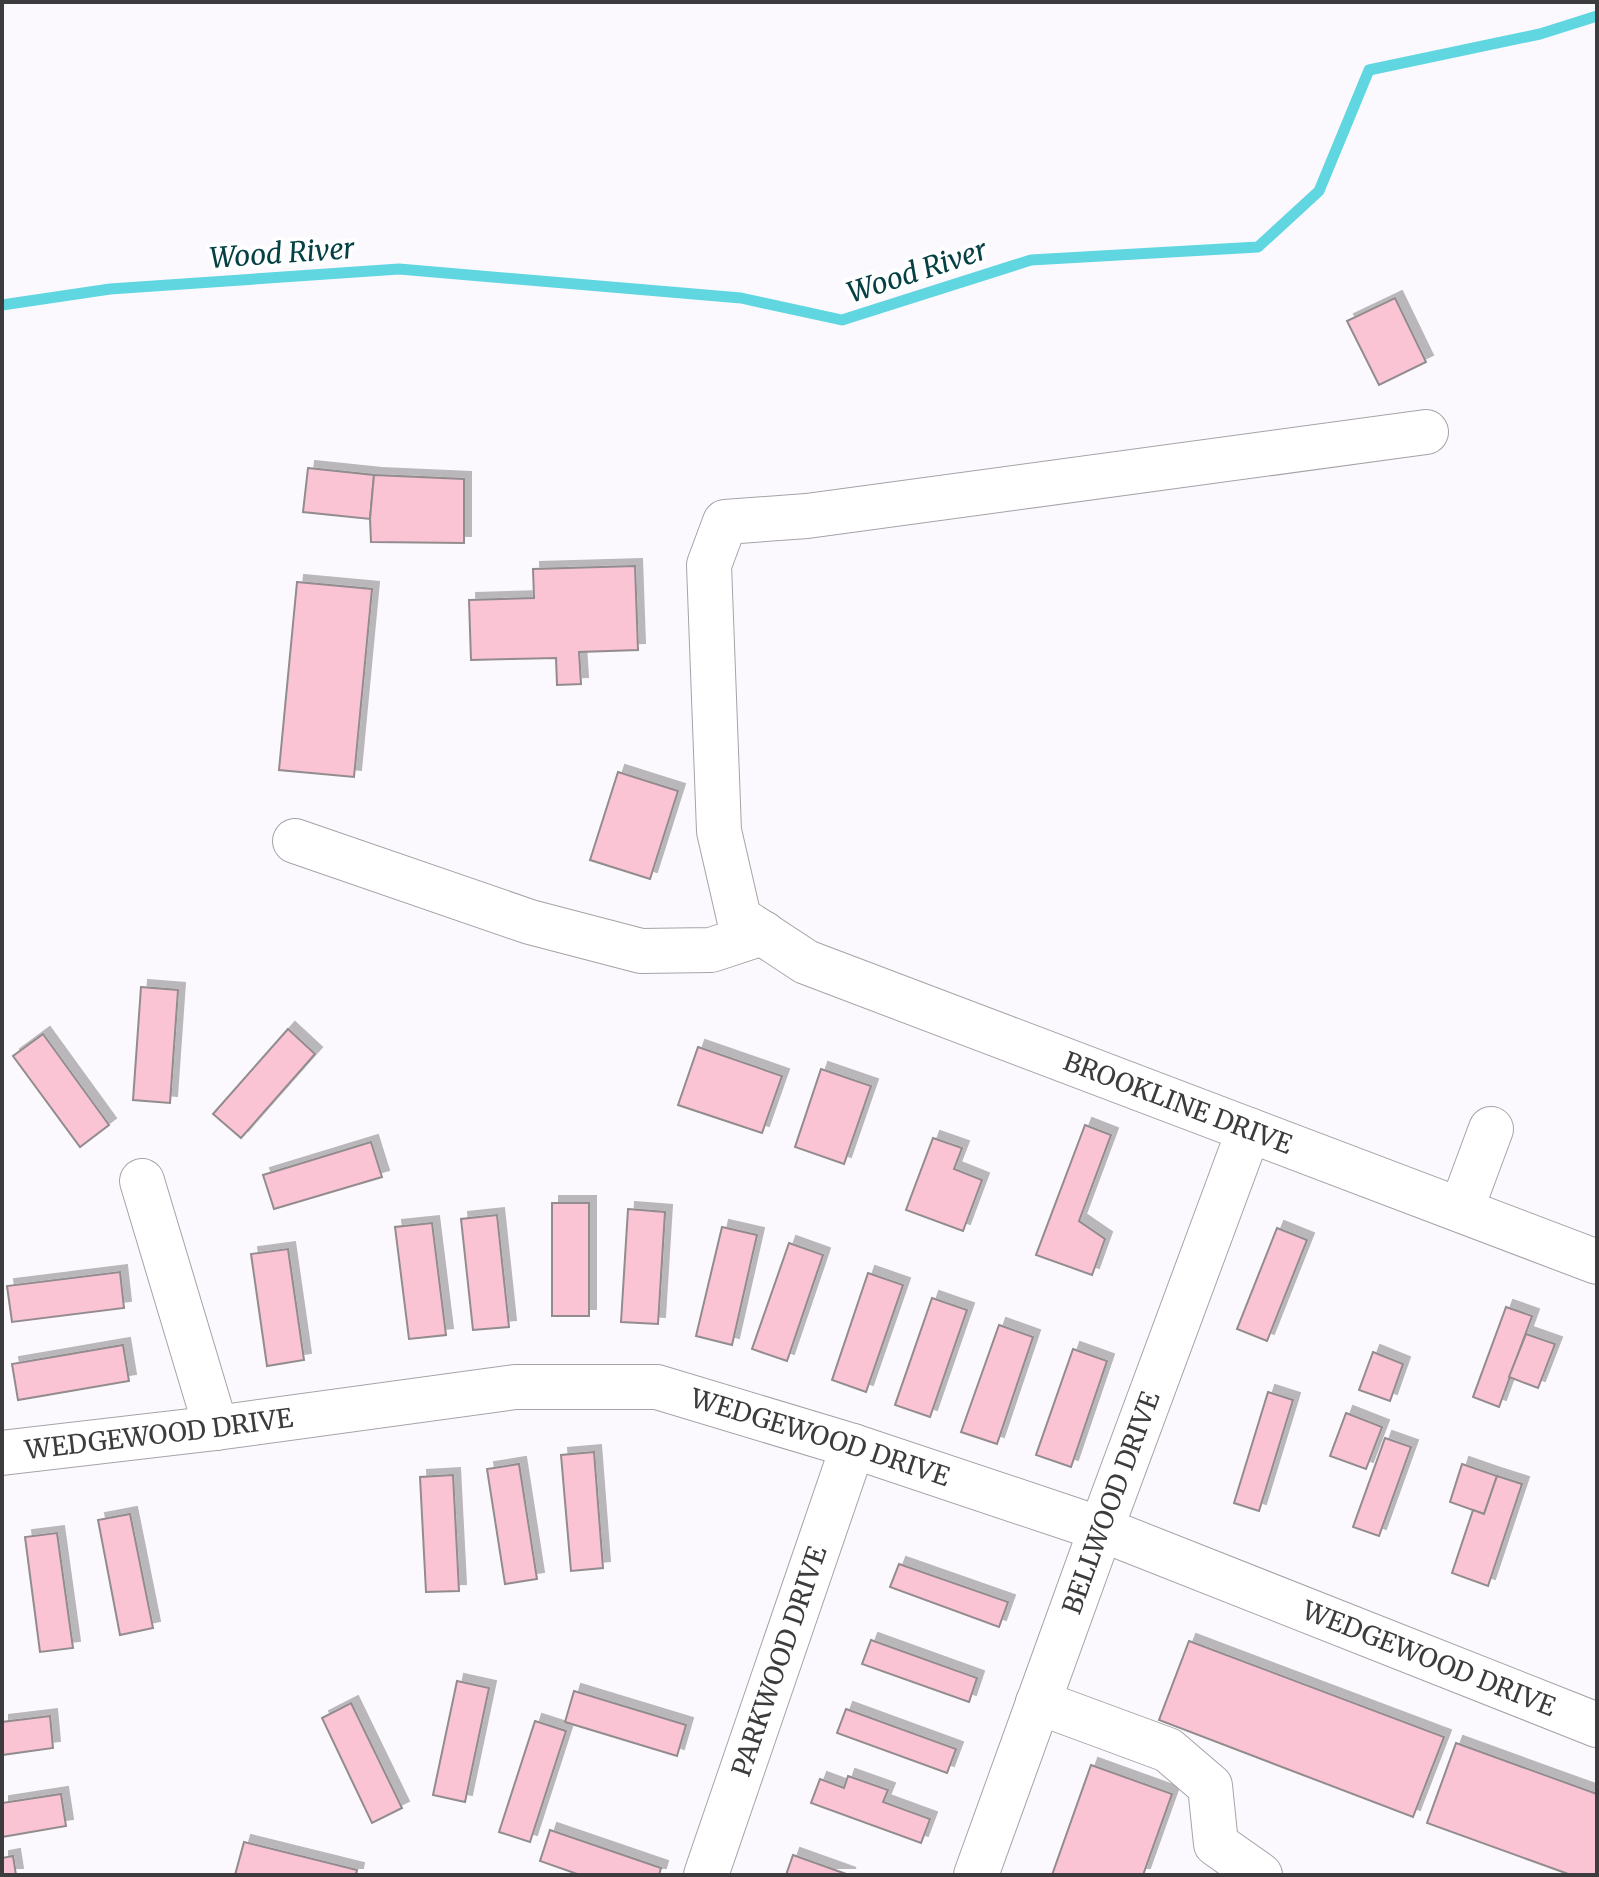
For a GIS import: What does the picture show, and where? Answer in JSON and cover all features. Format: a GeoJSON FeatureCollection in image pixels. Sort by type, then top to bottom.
{"type":"FeatureCollection","features":[{"type":"Feature","properties":{"kind":"street","name":"BROOKLINE DRIVE"},"geometry":{"type":"LineString","coordinates":[[1426,432],[807,516],[725,522],[709,565],[719,831],[739,918],[806,962],[1597,1262]]}},
{"type":"Feature","properties":{"kind":"street"},"geometry":{"type":"LineString","coordinates":[[295,841],[530,922],[641,951],[711,950],[763,933]]}},
{"type":"Feature","properties":{"kind":"street"},"geometry":{"type":"LineString","coordinates":[[1461,1210],[1491,1129]]}},
{"type":"Feature","properties":{"kind":"street","name":"BELLWOOD DRIVE"},"geometry":{"type":"LineString","coordinates":[[976,1875],[1249,1130]]}},
{"type":"Feature","properties":{"kind":"street"},"geometry":{"type":"LineString","coordinates":[[142,1181],[216,1428]]}},
{"type":"Feature","properties":{"kind":"street","name":"WEDGEWOOD DRIVE"},"geometry":{"type":"LineString","coordinates":[[2,1453],[216,1428],[515,1387],[657,1387],[853,1446],[1101,1529],[1597,1725]]}},
{"type":"Feature","properties":{"kind":"street","name":"PARKWOOD DRIVE"},"geometry":{"type":"LineString","coordinates":[[706,1875],[853,1446]]}},
{"type":"Feature","properties":{"kind":"street"},"geometry":{"type":"LineString","coordinates":[[1038,1702],[1168,1750],[1210,1786],[1216,1844],[1260,1875]]}},
{"type":"Feature","properties":{"kind":"building"},"geometry":{"type":"Polygon","coordinates":[[[1395,298],[1426,362],[1379,385],[1347,321],[1395,298]]]}},
{"type":"Feature","properties":{"kind":"building"},"geometry":{"type":"Polygon","coordinates":[[[308,468],[374,475],[370,519],[303,512],[308,468]]]}},
{"type":"Feature","properties":{"kind":"building"},"geometry":{"type":"Polygon","coordinates":[[[374,475],[464,479],[464,543],[371,542],[374,475]]]}},
{"type":"Feature","properties":{"kind":"building"},"geometry":{"type":"Polygon","coordinates":[[[635,566],[638,650],[579,652],[581,684],[557,685],[556,658],[471,660],[469,600],[534,598],[533,569],[635,566]]]}},
{"type":"Feature","properties":{"kind":"building"},"geometry":{"type":"Polygon","coordinates":[[[297,582],[372,589],[354,777],[279,770],[297,582]]]}},
{"type":"Feature","properties":{"kind":"building"},"geometry":{"type":"Polygon","coordinates":[[[618,772],[678,791],[650,879],[590,860],[618,772]]]}},
{"type":"Feature","properties":{"kind":"building"},"geometry":{"type":"Polygon","coordinates":[[[141,987],[178,990],[170,1103],[133,1100],[141,987]]]}},
{"type":"Feature","properties":{"kind":"building"},"geometry":{"type":"Polygon","coordinates":[[[288,1029],[315,1054],[241,1138],[213,1114],[288,1029]]]}},
{"type":"Feature","properties":{"kind":"building"},"geometry":{"type":"Polygon","coordinates":[[[43,1034],[109,1125],[80,1147],[13,1056],[43,1034]]]}},
{"type":"Feature","properties":{"kind":"building"},"geometry":{"type":"Polygon","coordinates":[[[698,1047],[782,1076],[762,1133],[678,1105],[698,1047]]]}},
{"type":"Feature","properties":{"kind":"building"},"geometry":{"type":"Polygon","coordinates":[[[821,1069],[871,1086],[844,1164],[795,1147],[821,1069]]]}},
{"type":"Feature","properties":{"kind":"building"},"geometry":{"type":"Polygon","coordinates":[[[1085,1125],[1111,1135],[1079,1221],[1105,1239],[1092,1275],[1036,1255],[1085,1125]]]}},
{"type":"Feature","properties":{"kind":"building"},"geometry":{"type":"Polygon","coordinates":[[[933,1138],[962,1148],[954,1169],[982,1180],[963,1231],[906,1210],[933,1138]]]}},
{"type":"Feature","properties":{"kind":"building"},"geometry":{"type":"Polygon","coordinates":[[[371,1142],[382,1177],[274,1209],[263,1175],[371,1142]]]}},
{"type":"Feature","properties":{"kind":"building"},"geometry":{"type":"Polygon","coordinates":[[[552,1203],[589,1203],[589,1316],[552,1316],[552,1203]]]}},
{"type":"Feature","properties":{"kind":"building"},"geometry":{"type":"Polygon","coordinates":[[[628,1209],[665,1212],[658,1324],[621,1322],[628,1209]]]}},
{"type":"Feature","properties":{"kind":"building"},"geometry":{"type":"Polygon","coordinates":[[[497,1215],[509,1327],[473,1330],[461,1219],[497,1215]]]}},
{"type":"Feature","properties":{"kind":"building"},"geometry":{"type":"Polygon","coordinates":[[[432,1223],[446,1335],[409,1339],[395,1227],[432,1223]]]}},
{"type":"Feature","properties":{"kind":"building"},"geometry":{"type":"Polygon","coordinates":[[[722,1227],[757,1235],[732,1345],[696,1336],[722,1227]]]}},
{"type":"Feature","properties":{"kind":"building"},"geometry":{"type":"Polygon","coordinates":[[[1277,1228],[1307,1240],[1267,1341],[1237,1329],[1277,1228]]]}},
{"type":"Feature","properties":{"kind":"building"},"geometry":{"type":"Polygon","coordinates":[[[789,1243],[823,1255],[787,1361],[752,1349],[789,1243]]]}},
{"type":"Feature","properties":{"kind":"building"},"geometry":{"type":"Polygon","coordinates":[[[288,1249],[304,1360],[267,1366],[251,1254],[288,1249]]]}},
{"type":"Feature","properties":{"kind":"building"},"geometry":{"type":"Polygon","coordinates":[[[120,1272],[124,1308],[12,1322],[7,1286],[120,1272]]]}},
{"type":"Feature","properties":{"kind":"building"},"geometry":{"type":"Polygon","coordinates":[[[868,1273],[903,1285],[866,1392],[832,1380],[868,1273]]]}},
{"type":"Feature","properties":{"kind":"building"},"geometry":{"type":"Polygon","coordinates":[[[932,1298],[967,1310],[930,1417],[895,1405],[932,1298]]]}},
{"type":"Feature","properties":{"kind":"building"},"geometry":{"type":"Polygon","coordinates":[[[1506,1307],[1532,1316],[1499,1407],[1473,1397],[1506,1307]]]}},
{"type":"Feature","properties":{"kind":"building"},"geometry":{"type":"Polygon","coordinates":[[[999,1325],[1033,1337],[997,1444],[961,1432],[999,1325]]]}},
{"type":"Feature","properties":{"kind":"building"},"geometry":{"type":"Polygon","coordinates":[[[1526,1334],[1555,1344],[1538,1388],[1509,1377],[1526,1334]]]}},
{"type":"Feature","properties":{"kind":"building"},"geometry":{"type":"Polygon","coordinates":[[[123,1345],[129,1381],[18,1400],[12,1364],[123,1345]]]}},
{"type":"Feature","properties":{"kind":"building"},"geometry":{"type":"Polygon","coordinates":[[[1073,1349],[1107,1361],[1071,1467],[1036,1455],[1073,1349]]]}},
{"type":"Feature","properties":{"kind":"building"},"geometry":{"type":"Polygon","coordinates":[[[1373,1352],[1403,1364],[1390,1401],[1359,1390],[1373,1352]]]}},
{"type":"Feature","properties":{"kind":"building"},"geometry":{"type":"Polygon","coordinates":[[[1268,1392],[1293,1400],[1259,1511],[1234,1503],[1268,1392]]]}},
{"type":"Feature","properties":{"kind":"building"},"geometry":{"type":"Polygon","coordinates":[[[1346,1413],[1382,1427],[1366,1469],[1330,1456],[1346,1413]]]}},
{"type":"Feature","properties":{"kind":"building"},"geometry":{"type":"Polygon","coordinates":[[[1385,1438],[1411,1447],[1379,1536],[1353,1527],[1385,1438]]]}},
{"type":"Feature","properties":{"kind":"building"},"geometry":{"type":"Polygon","coordinates":[[[594,1452],[603,1568],[571,1571],[561,1455],[594,1452]]]}},
{"type":"Feature","properties":{"kind":"building"},"geometry":{"type":"Polygon","coordinates":[[[519,1464],[537,1579],[505,1584],[487,1469],[519,1464]]]}},
{"type":"Feature","properties":{"kind":"building"},"geometry":{"type":"Polygon","coordinates":[[[1462,1464],[1497,1476],[1484,1514],[1450,1502],[1462,1464]]]}},
{"type":"Feature","properties":{"kind":"building"},"geometry":{"type":"Polygon","coordinates":[[[453,1475],[459,1591],[426,1592],[420,1477],[453,1475]]]}},
{"type":"Feature","properties":{"kind":"building"},"geometry":{"type":"Polygon","coordinates":[[[1497,1476],[1522,1484],[1488,1586],[1452,1573],[1473,1510],[1484,1514],[1497,1476]]]}},
{"type":"Feature","properties":{"kind":"building"},"geometry":{"type":"Polygon","coordinates":[[[130,1514],[153,1628],[120,1635],[98,1520],[130,1514]]]}},
{"type":"Feature","properties":{"kind":"building"},"geometry":{"type":"Polygon","coordinates":[[[57,1533],[73,1648],[40,1652],[25,1537],[57,1533]]]}},
{"type":"Feature","properties":{"kind":"building"},"geometry":{"type":"Polygon","coordinates":[[[899,1564],[1008,1602],[999,1627],[890,1587],[899,1564]]]}},
{"type":"Feature","properties":{"kind":"building"},"geometry":{"type":"Polygon","coordinates":[[[871,1640],[977,1678],[969,1702],[862,1664],[871,1640]]]}},
{"type":"Feature","properties":{"kind":"building"},"geometry":{"type":"Polygon","coordinates":[[[1189,1641],[1444,1737],[1413,1817],[1159,1720],[1189,1641]]]}},
{"type":"Feature","properties":{"kind":"building"},"geometry":{"type":"Polygon","coordinates":[[[457,1681],[489,1688],[465,1802],[433,1795],[457,1681]]]}},
{"type":"Feature","properties":{"kind":"building"},"geometry":{"type":"Polygon","coordinates":[[[574,1691],[686,1725],[677,1756],[565,1722],[574,1691]]]}},
{"type":"Feature","properties":{"kind":"building"},"geometry":{"type":"Polygon","coordinates":[[[351,1703],[402,1808],[372,1823],[322,1718],[351,1703]]]}},
{"type":"Feature","properties":{"kind":"building"},"geometry":{"type":"Polygon","coordinates":[[[846,1709],[956,1749],[947,1773],[837,1733],[846,1709]]]}},
{"type":"Feature","properties":{"kind":"building"},"geometry":{"type":"Polygon","coordinates":[[[50,1716],[53,1748],[2,1755],[2,1722],[50,1716]]]}},
{"type":"Feature","properties":{"kind":"building"},"geometry":{"type":"Polygon","coordinates":[[[535,1721],[566,1731],[530,1842],[499,1832],[535,1721]]]}},
{"type":"Feature","properties":{"kind":"building"},"geometry":{"type":"Polygon","coordinates":[[[1456,1743],[1597,1794],[1597,1875],[1571,1875],[1427,1823],[1456,1743]]]}},
{"type":"Feature","properties":{"kind":"building"},"geometry":{"type":"Polygon","coordinates":[[[1091,1765],[1172,1794],[1143,1875],[1052,1875],[1091,1765]]]}},
{"type":"Feature","properties":{"kind":"building"},"geometry":{"type":"Polygon","coordinates":[[[848,1776],[888,1790],[883,1802],[930,1819],[921,1843],[811,1803],[820,1779],[844,1788],[848,1776]]]}},
{"type":"Feature","properties":{"kind":"building"},"geometry":{"type":"Polygon","coordinates":[[[61,1794],[66,1826],[2,1837],[2,1803],[61,1794]]]}},
{"type":"Feature","properties":{"kind":"building"},"geometry":{"type":"Polygon","coordinates":[[[550,1830],[661,1868],[659,1875],[580,1875],[540,1861],[550,1830]]]}},
{"type":"Feature","properties":{"kind":"building"},"geometry":{"type":"Polygon","coordinates":[[[244,1842],[357,1870],[356,1875],[235,1875],[244,1842]]]}},
{"type":"Feature","properties":{"kind":"building"},"geometry":{"type":"Polygon","coordinates":[[[793,1855],[849,1875],[786,1875],[793,1855]]]}},
{"type":"Feature","properties":{"kind":"building"},"geometry":{"type":"Polygon","coordinates":[[[13,1856],[16,1875],[2,1875],[2,1858],[13,1856]]]}},
{"type":"Feature","properties":{"kind":"waterway","name":"Wood River"},"geometry":{"type":"LineString","coordinates":[[2,305],[110,289],[399,269],[741,298],[842,320],[1031,260],[1258,247],[1319,191],[1369,70],[1540,34],[1597,16]]}}]}
